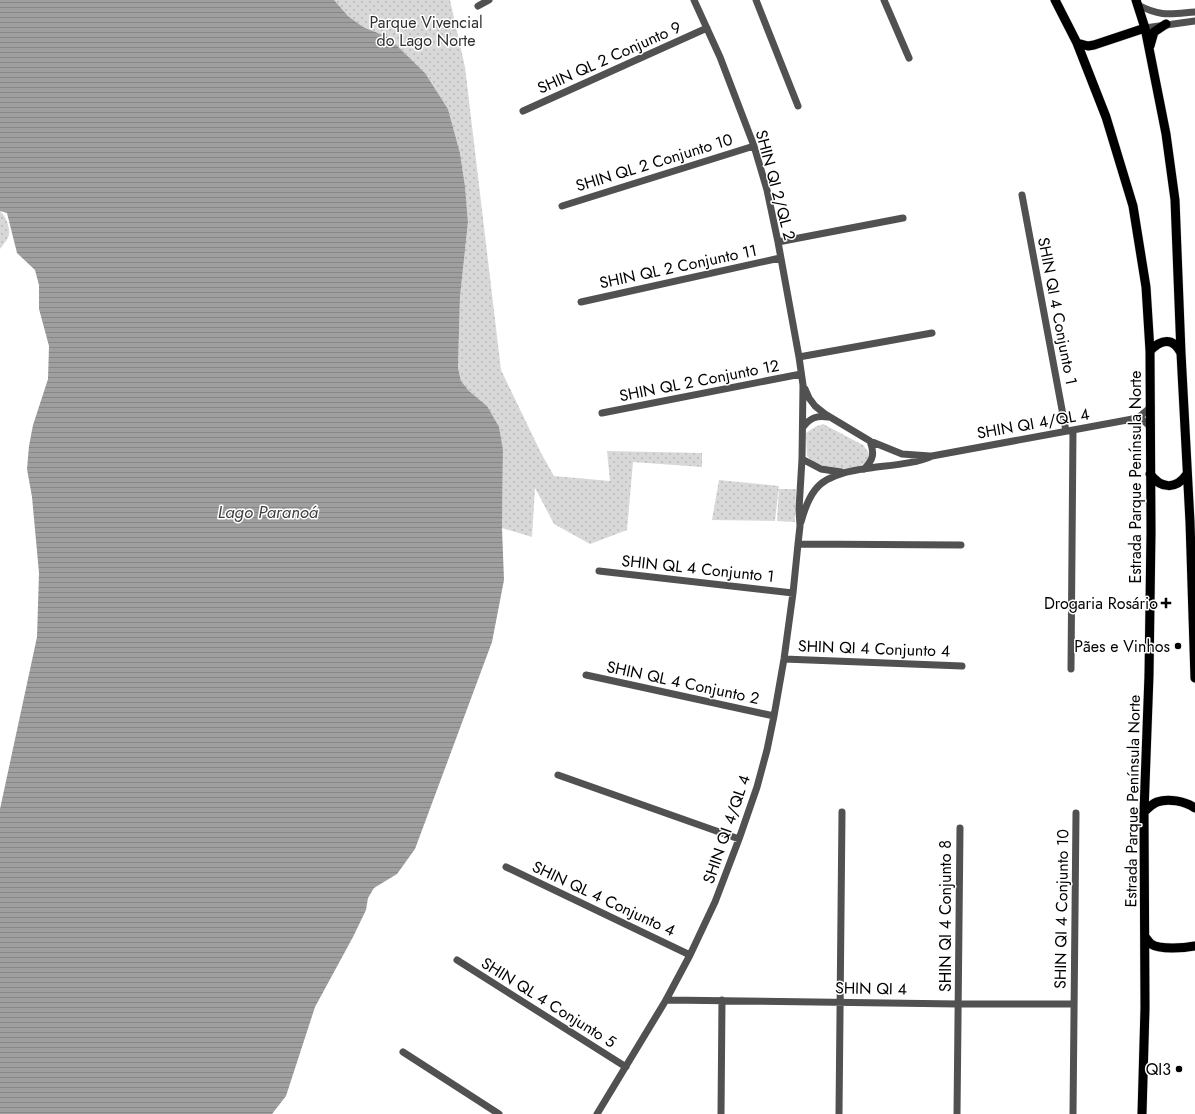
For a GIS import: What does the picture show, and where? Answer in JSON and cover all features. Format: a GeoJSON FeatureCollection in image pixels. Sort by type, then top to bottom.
{"type":"FeatureCollection","features":[{"type":"Feature","properties":{"kind":"main road","name":"Estrada Parque Península Norte"},"geometry":{"type":"LineString","coordinates":[[1055,0],[1077,43],[1106,116],[1133,206],[1146,287],[1150,351],[1151,406],[1150,675],[1144,812],[1145,936],[1142,1114]]}},
{"type":"Feature","properties":{"kind":"main road"},"geometry":{"type":"LineString","coordinates":[[1137,2],[1145,28],[1166,134],[1175,200],[1195,678]]}},
{"type":"Feature","properties":{"kind":"main road"},"geometry":{"type":"LineString","coordinates":[[1149,48],[1154,32],[1166,24]]}},
{"type":"Feature","properties":{"kind":"main road"},"geometry":{"type":"LineString","coordinates":[[1077,43],[1088,46],[1094,45],[1145,28]]}},
{"type":"Feature","properties":{"kind":"main road"},"geometry":{"type":"LineString","coordinates":[[1150,351],[1160,342],[1167,341],[1178,347],[1181,353]]}},
{"type":"Feature","properties":{"kind":"main road"},"geometry":{"type":"LineString","coordinates":[[1150,474],[1161,484],[1169,486],[1183,480],[1187,474]]}},
{"type":"Feature","properties":{"kind":"main road"},"geometry":{"type":"LineString","coordinates":[[1144,812],[1153,804],[1164,801],[1187,804],[1195,808]]}},
{"type":"Feature","properties":{"kind":"main road"},"geometry":{"type":"LineString","coordinates":[[1145,936],[1156,946],[1178,948],[1195,946]]}},
{"type":"Feature","properties":{"kind":"street"},"geometry":{"type":"LineString","coordinates":[[478,6],[489,0]]}},
{"type":"Feature","properties":{"kind":"street","name":"SHIN QI 2/QL 2"},"geometry":{"type":"LineString","coordinates":[[694,0],[730,82],[754,146],[767,190],[802,374],[803,428]]}},
{"type":"Feature","properties":{"kind":"street"},"geometry":{"type":"LineString","coordinates":[[756,0],[798,106]]}},
{"type":"Feature","properties":{"kind":"street"},"geometry":{"type":"LineString","coordinates":[[884,0],[909,58]]}},
{"type":"Feature","properties":{"kind":"street"},"geometry":{"type":"LineString","coordinates":[[1137,2],[1150,12],[1164,14],[1195,12]]}},
{"type":"Feature","properties":{"kind":"street"},"geometry":{"type":"LineString","coordinates":[[1145,28],[1195,21]]}},
{"type":"Feature","properties":{"kind":"street","name":"SHIN QL 2 Conjunto 9"},"geometry":{"type":"LineString","coordinates":[[522,111],[707,28]]}},
{"type":"Feature","properties":{"kind":"street","name":"SHIN QL 2 Conjunto 10"},"geometry":{"type":"LineString","coordinates":[[562,206],[754,146]]}},
{"type":"Feature","properties":{"kind":"street","name":"SHIN QI 4 Conjunto 1"},"geometry":{"type":"LineString","coordinates":[[1022,195],[1070,431],[1071,669]]}},
{"type":"Feature","properties":{"kind":"street"},"geometry":{"type":"LineString","coordinates":[[778,242],[903,218]]}},
{"type":"Feature","properties":{"kind":"street","name":"SHIN QL 2 Conjunto 11"},"geometry":{"type":"LineString","coordinates":[[581,302],[780,258]]}},
{"type":"Feature","properties":{"kind":"street"},"geometry":{"type":"LineString","coordinates":[[799,357],[932,333]]}},
{"type":"Feature","properties":{"kind":"street","name":"SHIN QL 2 Conjunto 12"},"geometry":{"type":"LineString","coordinates":[[602,413],[802,374]]}},
{"type":"Feature","properties":{"kind":"street","name":"SHIN QI 2/QL 2"},"geometry":{"type":"LineString","coordinates":[[803,385],[811,402],[824,414],[832,418]]}},
{"type":"Feature","properties":{"kind":"street"},"geometry":{"type":"LineString","coordinates":[[1151,406],[1138,418],[1151,427]]}},
{"type":"Feature","properties":{"kind":"street"},"geometry":{"type":"LineString","coordinates":[[803,428],[808,420],[818,416],[832,418]]}},
{"type":"Feature","properties":{"kind":"street","name":"SHIN QI 4/QL 4"},"geometry":{"type":"LineString","coordinates":[[832,418],[870,442],[902,454],[932,456]]}},
{"type":"Feature","properties":{"kind":"street","name":"SHIN QI 4/QL 4"},"geometry":{"type":"LineString","coordinates":[[800,526],[806,507],[815,490],[828,480],[847,472],[908,463],[932,456],[1138,418]]}},
{"type":"Feature","properties":{"kind":"street","name":"SHIN QI 4/QL 4"},"geometry":{"type":"LineString","coordinates":[[597,1114],[666,1000],[690,955],[715,902],[739,839],[758,780],[774,716],[784,659],[793,592],[800,526],[799,509],[803,428]]}},
{"type":"Feature","properties":{"kind":"street"},"geometry":{"type":"LineString","coordinates":[[864,469],[872,460],[874,454],[870,442]]}},
{"type":"Feature","properties":{"kind":"street"},"geometry":{"type":"LineString","coordinates":[[802,459],[814,466],[828,471],[847,472]]}},
{"type":"Feature","properties":{"kind":"street"},"geometry":{"type":"LineString","coordinates":[[798,544],[961,545]]}},
{"type":"Feature","properties":{"kind":"street","name":"SHIN QL 4 Conjunto 1"},"geometry":{"type":"LineString","coordinates":[[599,571],[793,592]]}},
{"type":"Feature","properties":{"kind":"street","name":"SHIN QI 4 Conjunto 4"},"geometry":{"type":"LineString","coordinates":[[784,659],[962,666]]}},
{"type":"Feature","properties":{"kind":"street","name":"SHIN QL 4 Conjunto 2"},"geometry":{"type":"LineString","coordinates":[[586,675],[774,716]]}},
{"type":"Feature","properties":{"kind":"street"},"geometry":{"type":"LineString","coordinates":[[558,775],[739,839]]}},
{"type":"Feature","properties":{"kind":"street"},"geometry":{"type":"LineString","coordinates":[[839,1114],[842,812]]}},
{"type":"Feature","properties":{"kind":"street","name":"SHIN QI 4 Conjunto 10"},"geometry":{"type":"LineString","coordinates":[[1073,1114],[1076,814]]}},
{"type":"Feature","properties":{"kind":"street","name":"SHIN QI 4 Conjunto 8"},"geometry":{"type":"LineString","coordinates":[[956,1114],[960,828]]}},
{"type":"Feature","properties":{"kind":"street","name":"SHIN QL 4 Conjunto 4"},"geometry":{"type":"LineString","coordinates":[[506,867],[690,955]]}},
{"type":"Feature","properties":{"kind":"street","name":"SHIN QL 4 Conjunto 5"},"geometry":{"type":"LineString","coordinates":[[457,960],[626,1067]]}},
{"type":"Feature","properties":{"kind":"street","name":"SHIN QI 4"},"geometry":{"type":"LineString","coordinates":[[666,1000],[1074,1004]]}},
{"type":"Feature","properties":{"kind":"street"},"geometry":{"type":"LineString","coordinates":[[721,1114],[722,1000]]}},
{"type":"Feature","properties":{"kind":"street"},"geometry":{"type":"LineString","coordinates":[[402,1052],[499,1114]]}},
{"type":"Feature","properties":{"kind":"green space","name":"Parque Vivencial do Lago Norte"},"geometry":{"type":"Polygon","coordinates":[[[334,0],[450,0],[465,67],[501,370],[541,453],[554,476],[610,481],[607,451],[702,453],[702,467],[633,462],[627,530],[590,544],[554,524],[535,488],[532,537],[502,528],[503,450],[487,406],[469,391],[461,381],[458,368],[460,297],[468,222],[460,153],[448,109],[425,73],[388,37],[363,27],[348,16],[334,0]]]}},
{"type":"Feature","properties":{"kind":"green space"},"geometry":{"type":"Polygon","coordinates":[[[0,211],[6,219],[9,235],[0,249],[0,211]]]}},
{"type":"Feature","properties":{"kind":"green space"},"geometry":{"type":"Polygon","coordinates":[[[823,424],[863,445],[869,453],[868,461],[858,467],[842,469],[816,464],[807,456],[806,433],[823,424]]]}},
{"type":"Feature","properties":{"kind":"green space"},"geometry":{"type":"Polygon","coordinates":[[[719,480],[779,486],[775,521],[712,520],[719,480]]]}},
{"type":"Feature","properties":{"kind":"green space"},"geometry":{"type":"Polygon","coordinates":[[[779,489],[796,489],[795,522],[777,521],[779,489]]]}},
{"type":"Feature","properties":{"kind":"water","name":"Lago Paranoá"},"geometry":{"type":"Polygon","coordinates":[[[0,0],[334,0],[348,16],[363,27],[388,37],[425,73],[448,109],[460,153],[468,222],[460,297],[458,368],[461,381],[469,391],[487,406],[499,427],[503,450],[502,528],[504,580],[492,642],[415,849],[397,874],[374,888],[368,898],[366,910],[353,937],[315,1007],[286,1096],[272,1114],[0,1114],[0,809],[37,637],[39,573],[32,497],[27,469],[33,425],[48,379],[49,346],[39,309],[39,285],[35,270],[17,253],[7,213],[0,211],[0,0]]]}},
{"type":"Feature","properties":{"kind":"place","name":"Drogaria Rosário"},"geometry":{"type":"Point","coordinates":[1166,603]}},
{"type":"Feature","properties":{"kind":"place","name":"Pães e Vinhos"},"geometry":{"type":"Point","coordinates":[1178,646]}},
{"type":"Feature","properties":{"kind":"place","name":"QI3"},"geometry":{"type":"Point","coordinates":[1179,1069]}}]}
